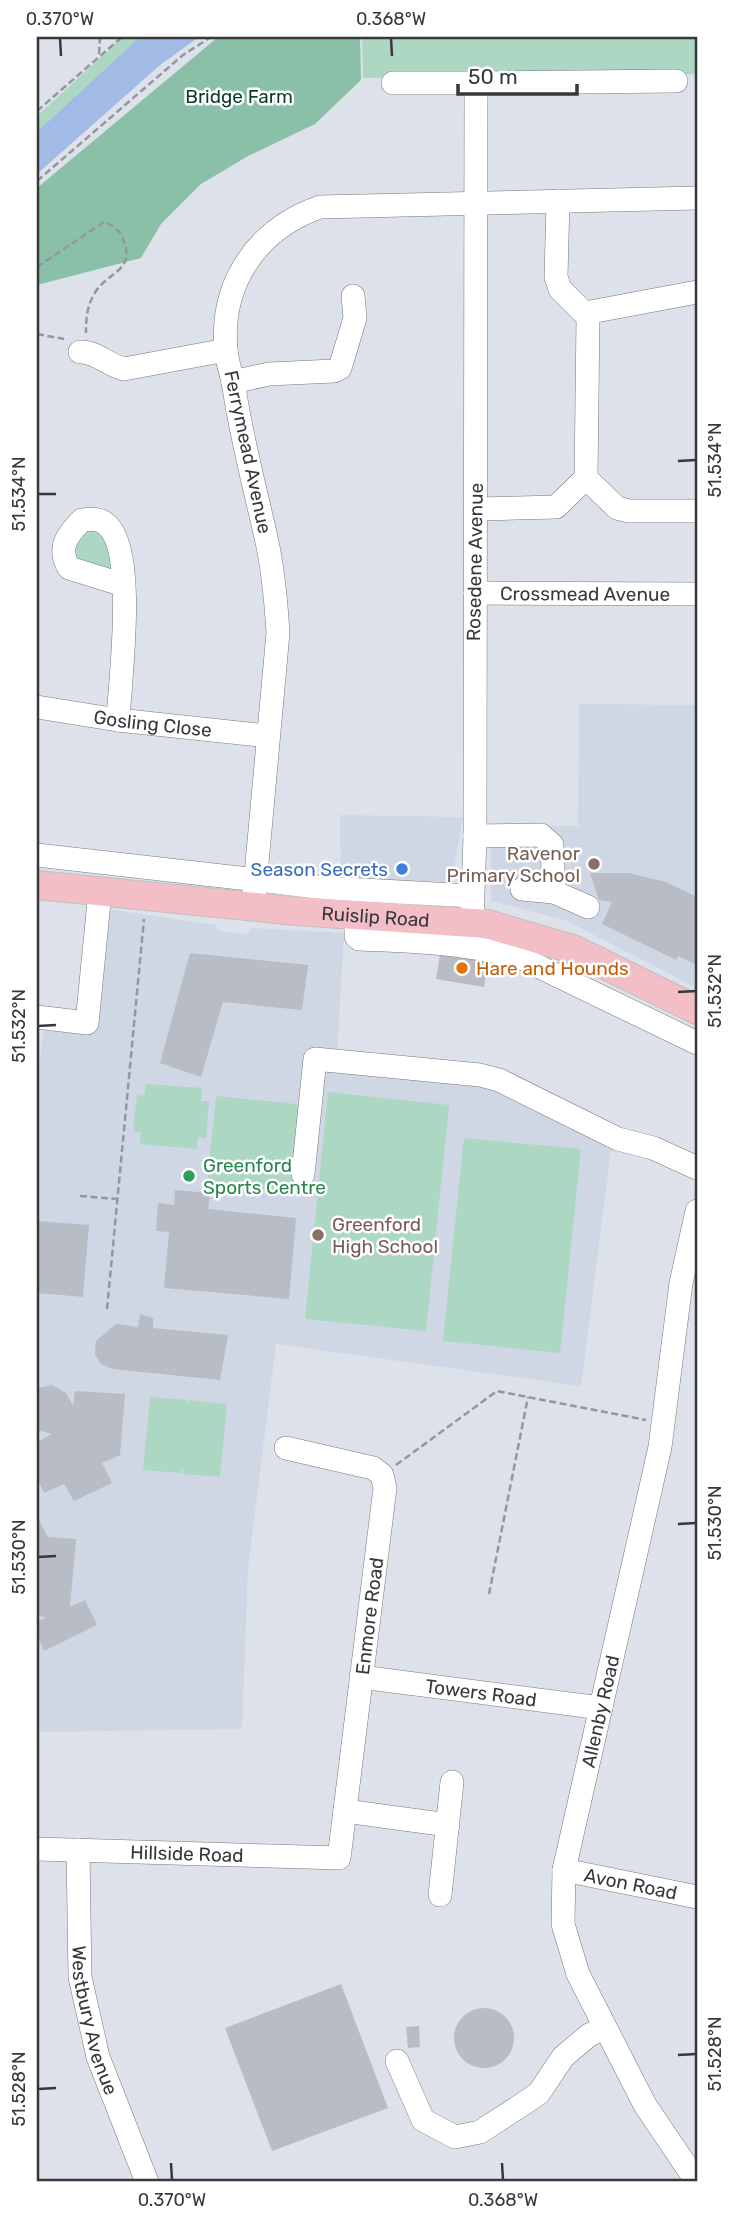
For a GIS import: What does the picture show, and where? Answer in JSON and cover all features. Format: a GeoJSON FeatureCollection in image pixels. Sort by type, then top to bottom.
{"type":"FeatureCollection","features":[{"type":"Feature","properties":{"kind":"main road","name":"Ruislip Road"},"geometry":{"type":"LineString","coordinates":[[47,891],[254,893],[443,930],[472,909],[526,947],[606,964],[697,1010]]}},
{"type":"Feature","properties":{"kind":"street"},"geometry":{"type":"LineString","coordinates":[[393,83],[676,81]]}},
{"type":"Feature","properties":{"kind":"street","name":"Rosedene Avenue"},"geometry":{"type":"LineString","coordinates":[[472,909],[475,836],[476,83]]}},
{"type":"Feature","properties":{"kind":"street","name":"Ferrymead Avenue"},"geometry":{"type":"LineString","coordinates":[[254,893],[278,633],[275,589],[226,350],[229,304],[241,266],[269,234],[285,223],[302,213],[339,205],[697,198]]}},
{"type":"Feature","properties":{"kind":"street"},"geometry":{"type":"LineString","coordinates":[[476,509],[556,508],[586,478],[585,313],[560,289],[556,276],[558,201]]}},
{"type":"Feature","properties":{"kind":"street"},"geometry":{"type":"LineString","coordinates":[[585,313],[697,292]]}},
{"type":"Feature","properties":{"kind":"street"},"geometry":{"type":"LineString","coordinates":[[233,382],[269,374],[334,371],[340,368],[355,318],[353,296]]}},
{"type":"Feature","properties":{"kind":"street"},"geometry":{"type":"LineString","coordinates":[[78,345],[114,367],[124,369],[226,350]]}},
{"type":"Feature","properties":{"kind":"street"},"geometry":{"type":"LineString","coordinates":[[586,478],[617,508],[629,511],[697,511]]}},
{"type":"Feature","properties":{"kind":"street"},"geometry":{"type":"LineString","coordinates":[[118,720],[124,582]]}},
{"type":"Feature","properties":{"kind":"street","name":"Crossmead Avenue"},"geometry":{"type":"LineString","coordinates":[[475,593],[697,594]]}},
{"type":"Feature","properties":{"kind":"street","name":"Gosling Close"},"geometry":{"type":"LineString","coordinates":[[37,707],[118,720],[268,736]]}},
{"type":"Feature","properties":{"kind":"street"},"geometry":{"type":"LineString","coordinates":[[475,836],[541,835],[552,845],[554,892]]}},
{"type":"Feature","properties":{"kind":"street"},"geometry":{"type":"LineString","coordinates":[[37,855],[254,893],[327,888],[472,909]]}},
{"type":"Feature","properties":{"kind":"street"},"geometry":{"type":"LineString","coordinates":[[522,889],[554,892],[588,907]]}},
{"type":"Feature","properties":{"kind":"street"},"geometry":{"type":"LineString","coordinates":[[37,1017],[87,1023],[100,892]]}},
{"type":"Feature","properties":{"kind":"street"},"geometry":{"type":"LineString","coordinates":[[443,930],[482,947],[526,947],[697,1043]]}},
{"type":"Feature","properties":{"kind":"street"},"geometry":{"type":"LineString","coordinates":[[303,1174],[315,1059],[480,1075],[499,1080],[618,1139],[653,1148],[697,1168]]}},
{"type":"Feature","properties":{"kind":"street","name":"Allenby Road"},"geometry":{"type":"LineString","coordinates":[[697,1211],[681,1283],[664,1424],[564,1870],[563,1924],[578,1973],[605,2028],[645,2105],[697,2182]]}},
{"type":"Feature","properties":{"kind":"street"},"geometry":{"type":"LineString","coordinates":[[286,1448],[373,1468],[382,1475]]}},
{"type":"Feature","properties":{"kind":"street","name":"Enmore Road"},"geometry":{"type":"LineString","coordinates":[[339,1858],[385,1488],[382,1475]]}},
{"type":"Feature","properties":{"kind":"street","name":"Towers Road"},"geometry":{"type":"LineString","coordinates":[[361,1677],[601,1709]]}},
{"type":"Feature","properties":{"kind":"street"},"geometry":{"type":"LineString","coordinates":[[440,1895],[452,1782]]}},
{"type":"Feature","properties":{"kind":"street"},"geometry":{"type":"LineString","coordinates":[[345,1811],[448,1825]]}},
{"type":"Feature","properties":{"kind":"street","name":"Hillside Road"},"geometry":{"type":"LineString","coordinates":[[37,1849],[339,1858]]}},
{"type":"Feature","properties":{"kind":"street","name":"Westbury Avenue"},"geometry":{"type":"LineString","coordinates":[[78,1850],[80,1977],[97,2057],[147,2182]]}},
{"type":"Feature","properties":{"kind":"street","name":"Avon Road"},"geometry":{"type":"LineString","coordinates":[[564,1870],[697,1897]]}},
{"type":"Feature","properties":{"kind":"street"},"geometry":{"type":"LineString","coordinates":[[397,2061],[424,2120],[455,2137],[480,2132],[529,2100],[563,2057],[589,2035],[605,2028]]}},
{"type":"Feature","properties":{"kind":"path"},"geometry":{"type":"LineString","coordinates":[[99,56],[100,37]]}},
{"type":"Feature","properties":{"kind":"path"},"geometry":{"type":"LineString","coordinates":[[37,111],[122,37]]}},
{"type":"Feature","properties":{"kind":"path"},"geometry":{"type":"LineString","coordinates":[[37,181],[183,55],[211,37]]}},
{"type":"Feature","properties":{"kind":"path"},"geometry":{"type":"LineString","coordinates":[[37,267],[104,222],[112,225],[121,234],[128,251],[125,262],[97,290],[85,312],[78,345],[37,334]]}},
{"type":"Feature","properties":{"kind":"path"},"geometry":{"type":"LineString","coordinates":[[107,1309],[145,913]]}},
{"type":"Feature","properties":{"kind":"path"},"geometry":{"type":"LineString","coordinates":[[80,1196],[117,1199]]}},
{"type":"Feature","properties":{"kind":"path"},"geometry":{"type":"LineString","coordinates":[[382,1475],[497,1391],[664,1424]]}},
{"type":"Feature","properties":{"kind":"path"},"geometry":{"type":"LineString","coordinates":[[489,1594],[528,1397]]}},
{"type":"Feature","properties":{"kind":"shaded area","name":"Ravenor Primary School"},"geometry":{"type":"Polygon","coordinates":[[[579,704],[697,705],[697,988],[565,920],[491,901],[491,825],[578,826],[579,704]]]}},
{"type":"Feature","properties":{"kind":"shaded area"},"geometry":{"type":"Polygon","coordinates":[[[340,815],[463,817],[451,882],[341,879],[340,815]]]}},
{"type":"Feature","properties":{"kind":"shaded area","name":"Greenford High School"},"geometry":{"type":"Polygon","coordinates":[[[101,908],[215,925],[218,931],[247,934],[250,928],[344,933],[337,1055],[488,1067],[614,1127],[581,1386],[276,1344],[248,1568],[242,1729],[37,1732],[37,1085],[46,1011],[92,1015],[101,908]]]}},
{"type":"Feature","properties":{"kind":"green space"},"geometry":{"type":"Polygon","coordinates":[[[123,37],[141,37],[37,132],[37,116],[123,37]]]}},
{"type":"Feature","properties":{"kind":"green space","name":"Bridge Farm"},"geometry":{"type":"Polygon","coordinates":[[[218,37],[360,37],[361,80],[315,124],[248,156],[201,184],[161,224],[141,258],[37,285],[37,188],[218,37]]]}},
{"type":"Feature","properties":{"kind":"green space"},"geometry":{"type":"Polygon","coordinates":[[[362,37],[697,37],[697,74],[363,78],[362,37]]]}},
{"type":"Feature","properties":{"kind":"green space"},"geometry":{"type":"Polygon","coordinates":[[[90,526],[106,534],[113,568],[107,571],[72,562],[69,546],[90,526]]]}},
{"type":"Feature","properties":{"kind":"green space"},"geometry":{"type":"Polygon","coordinates":[[[146,1084],[202,1088],[201,1101],[209,1101],[206,1138],[198,1137],[197,1149],[140,1144],[141,1132],[133,1131],[137,1095],[144,1096],[146,1084]]]}},
{"type":"Feature","properties":{"kind":"green space"},"geometry":{"type":"Polygon","coordinates":[[[328,1092],[449,1105],[426,1331],[305,1319],[328,1092]]]}},
{"type":"Feature","properties":{"kind":"green space"},"geometry":{"type":"Polygon","coordinates":[[[216,1096],[306,1105],[296,1193],[207,1184],[216,1096]]]}},
{"type":"Feature","properties":{"kind":"green space"},"geometry":{"type":"Polygon","coordinates":[[[464,1138],[581,1149],[560,1353],[443,1341],[464,1138]]]}},
{"type":"Feature","properties":{"kind":"green space"},"geometry":{"type":"Polygon","coordinates":[[[150,1397],[187,1400],[187,1405],[189,1400],[227,1404],[220,1477],[183,1474],[183,1468],[180,1473],[143,1470],[150,1397]]]}},
{"type":"Feature","properties":{"kind":"water"},"geometry":{"type":"Polygon","coordinates":[[[140,37],[199,37],[160,65],[37,174],[37,132],[140,37]]]}},
{"type":"Feature","properties":{"kind":"building"},"geometry":{"type":"Polygon","coordinates":[[[590,873],[629,873],[666,882],[697,897],[697,965],[678,956],[676,960],[602,924],[612,902],[599,900],[590,873]]]}},
{"type":"Feature","properties":{"kind":"building","name":"Hare and Hounds"},"geometry":{"type":"Polygon","coordinates":[[[441,949],[489,957],[484,987],[436,979],[441,949]]]}},
{"type":"Feature","properties":{"kind":"building"},"geometry":{"type":"Polygon","coordinates":[[[190,953],[308,965],[302,1010],[223,1002],[201,1077],[160,1063],[190,953]]]}},
{"type":"Feature","properties":{"kind":"building"},"geometry":{"type":"Polygon","coordinates":[[[175,1190],[210,1193],[208,1209],[296,1218],[289,1299],[164,1288],[169,1232],[156,1231],[158,1203],[174,1205],[175,1190]]]}},
{"type":"Feature","properties":{"kind":"building"},"geometry":{"type":"Polygon","coordinates":[[[37,1221],[89,1225],[83,1297],[37,1293],[37,1221]]]}},
{"type":"Feature","properties":{"kind":"building"},"geometry":{"type":"Polygon","coordinates":[[[140,1314],[153,1318],[153,1328],[228,1335],[220,1380],[112,1369],[101,1364],[95,1354],[96,1341],[116,1324],[138,1327],[140,1314]]]}},
{"type":"Feature","properties":{"kind":"building"},"geometry":{"type":"Polygon","coordinates":[[[52,1385],[66,1393],[73,1406],[75,1391],[125,1394],[120,1455],[102,1463],[112,1483],[74,1501],[64,1484],[44,1493],[37,1477],[37,1442],[52,1434],[37,1430],[37,1388],[52,1385]]]}},
{"type":"Feature","properties":{"kind":"building"},"geometry":{"type":"Polygon","coordinates":[[[37,1517],[48,1537],[76,1539],[70,1607],[85,1600],[97,1625],[44,1651],[37,1634],[37,1622],[46,1617],[37,1616],[37,1517]]]}},
{"type":"Feature","properties":{"kind":"building"},"geometry":{"type":"Polygon","coordinates":[[[341,1984],[388,2108],[272,2151],[225,2028],[341,1984]]]}},
{"type":"Feature","properties":{"kind":"building"},"geometry":{"type":"Polygon","coordinates":[[[484,2008],[505,2017],[514,2038],[505,2059],[484,2068],[463,2059],[454,2038],[463,2017],[484,2008]]]}},
{"type":"Feature","properties":{"kind":"building"},"geometry":{"type":"Polygon","coordinates":[[[419,2026],[420,2047],[408,2048],[406,2027],[419,2026]]]}},
{"type":"Feature","properties":{"kind":"place","name":"Ravenor Primary School"},"geometry":{"type":"Point","coordinates":[594,864]}},
{"type":"Feature","properties":{"kind":"place","name":"Season Secrets"},"geometry":{"type":"Point","coordinates":[402,869]}},
{"type":"Feature","properties":{"kind":"place","name":"Hare and Hounds"},"geometry":{"type":"Point","coordinates":[462,968]}},
{"type":"Feature","properties":{"kind":"place","name":"Greenford Sports Centre"},"geometry":{"type":"Point","coordinates":[189,1176]}},
{"type":"Feature","properties":{"kind":"place","name":"Greenford High School"},"geometry":{"type":"Point","coordinates":[318,1235]}}]}
